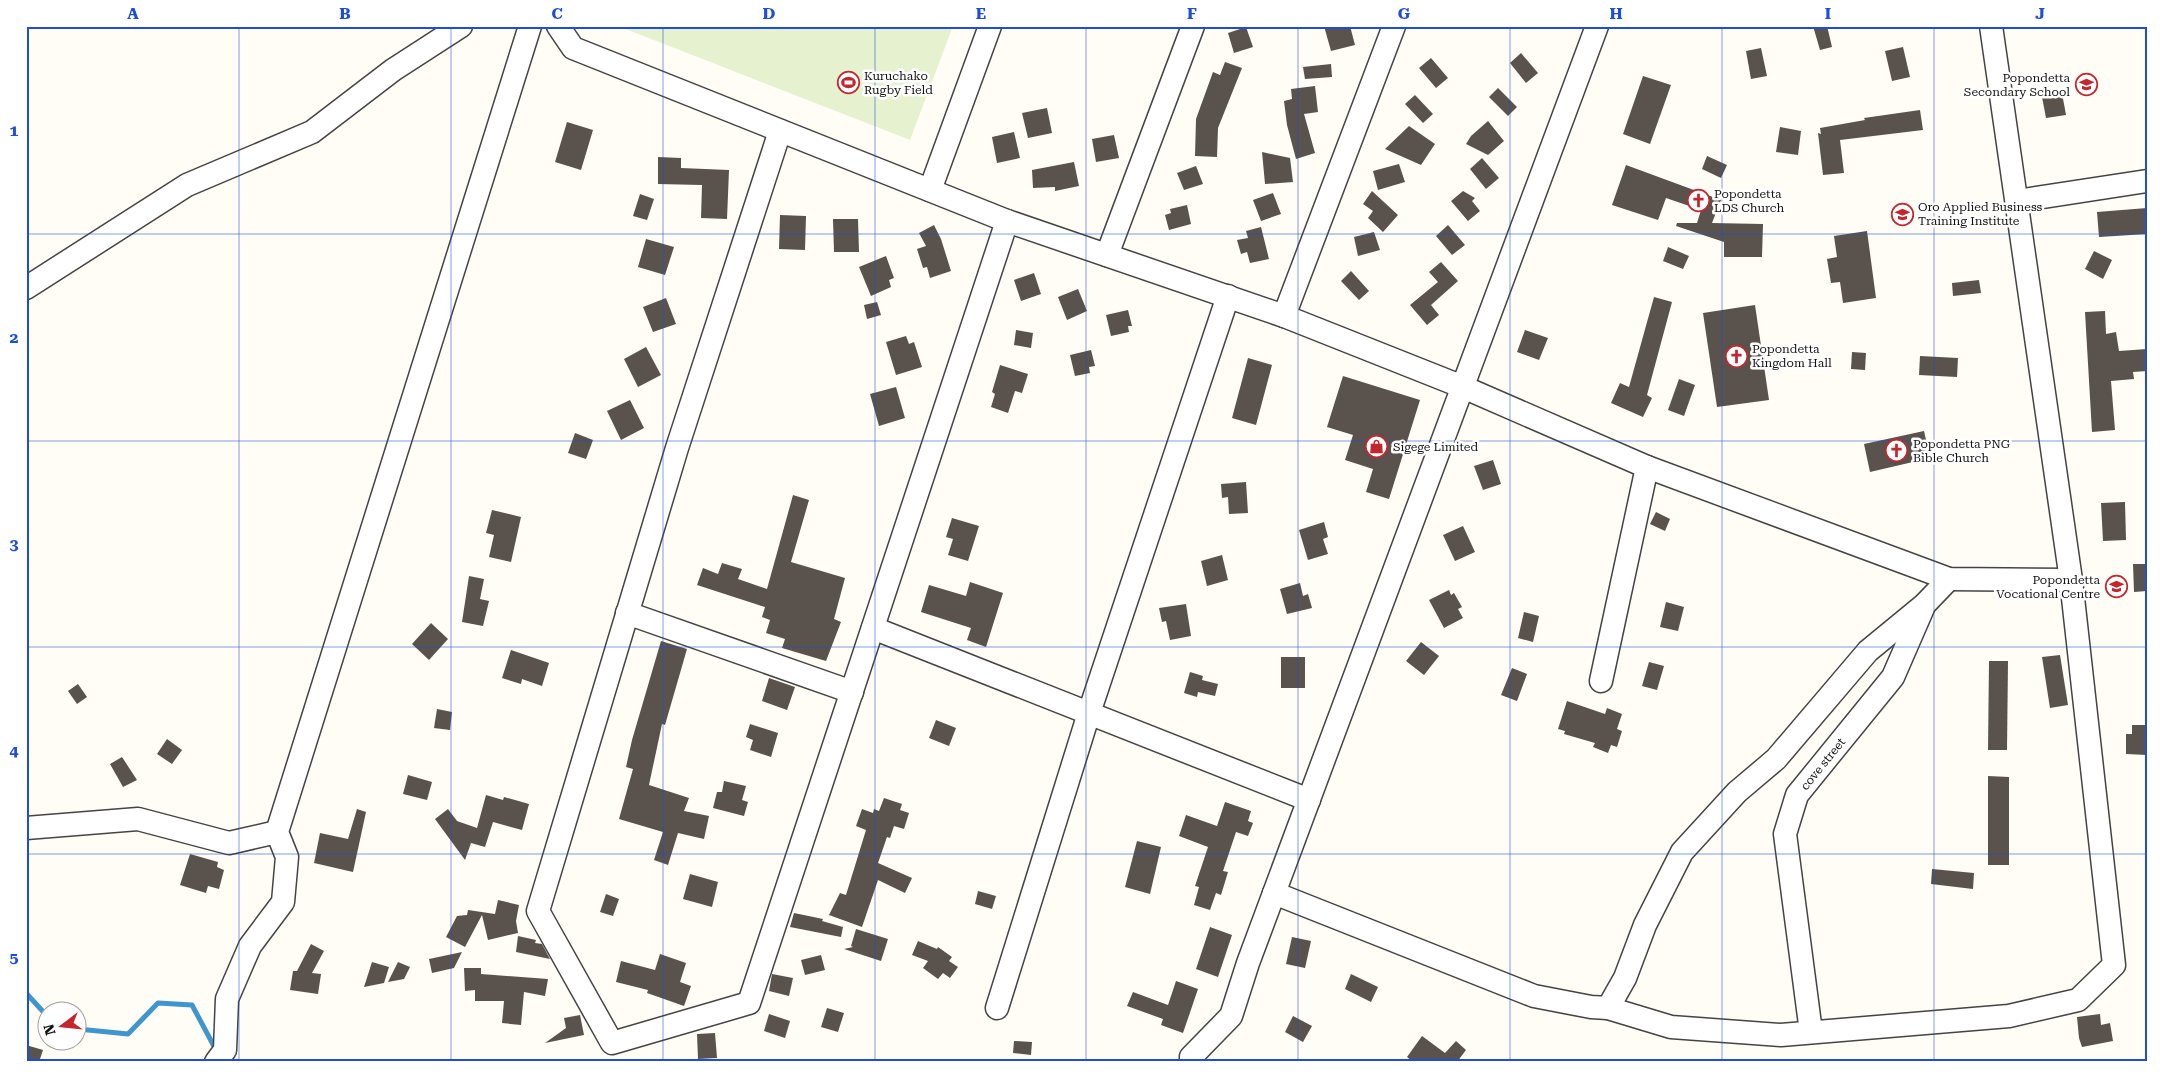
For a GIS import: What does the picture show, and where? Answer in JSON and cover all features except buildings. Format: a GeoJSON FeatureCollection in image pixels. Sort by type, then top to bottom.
{"type":"FeatureCollection","features":[{"type":"Feature","properties":{"kind":"street"},"geometry":{"type":"LineString","coordinates":[[26,288],[187,185],[312,132],[392,70],[461,26]]}},
{"type":"Feature","properties":{"kind":"street"},"geometry":{"type":"LineString","coordinates":[[216,1062],[225,1050],[227,999],[250,946],[283,902],[287,857],[277,832],[530,26]]}},
{"type":"Feature","properties":{"kind":"street"},"geometry":{"type":"LineString","coordinates":[[558,26],[573,48],[780,131],[1007,221],[1284,316],[1463,386],[1648,467],[1949,579],[2071,580]]}},
{"type":"Feature","properties":{"kind":"street"},"geometry":{"type":"LineString","coordinates":[[930,190],[990,26]]}},
{"type":"Feature","properties":{"kind":"street"},"geometry":{"type":"LineString","coordinates":[[1107,255],[1193,26]]}},
{"type":"Feature","properties":{"kind":"street"},"geometry":{"type":"LineString","coordinates":[[1284,316],[1394,26]]}},
{"type":"Feature","properties":{"kind":"street"},"geometry":{"type":"LineString","coordinates":[[1191,1062],[1191,1057],[1231,1016],[1274,893],[1597,26]]}},
{"type":"Feature","properties":{"kind":"street"},"geometry":{"type":"LineString","coordinates":[[1274,893],[1534,996],[1591,1007],[1608,1008],[1670,1027],[1781,1035],[2009,1016],[2078,1000],[2114,965],[2071,580],[1991,26]]}},
{"type":"Feature","properties":{"kind":"street"},"geometry":{"type":"LineString","coordinates":[[780,131],[677,448],[538,911],[612,1043],[749,1003],[1007,221]]}},
{"type":"Feature","properties":{"kind":"street"},"geometry":{"type":"LineString","coordinates":[[2017,201],[2147,181]]}},
{"type":"Feature","properties":{"kind":"street"},"geometry":{"type":"LineString","coordinates":[[997,1008],[1089,713],[1228,296]]}},
{"type":"Feature","properties":{"kind":"street"},"geometry":{"type":"LineString","coordinates":[[1600,681],[1648,467]]}},
{"type":"Feature","properties":{"kind":"street"},"geometry":{"type":"LineString","coordinates":[[1608,1008],[1625,978],[1645,925],[1682,852],[1737,792],[1776,759],[1868,651],[1924,605],[1949,579]]}},
{"type":"Feature","properties":{"kind":"street","name":"cove street"},"geometry":{"type":"LineString","coordinates":[[1811,1032],[1785,834],[1797,795],[1893,677],[1924,605]]}},
{"type":"Feature","properties":{"kind":"street"},"geometry":{"type":"LineString","coordinates":[[628,613],[852,692]]}},
{"type":"Feature","properties":{"kind":"street"},"geometry":{"type":"LineString","coordinates":[[873,628],[1309,800]]}},
{"type":"Feature","properties":{"kind":"street"},"geometry":{"type":"LineString","coordinates":[[26,828],[138,820],[229,843],[277,832]]}},
{"type":"Feature","properties":{"kind":"green space","name":"Kuruchako Rugby Field"},"geometry":{"type":"Polygon","coordinates":[[[618,26],[953,26],[910,140],[618,26]]]}},
{"type":"Feature","properties":{"kind":"waterway"},"geometry":{"type":"LineString","coordinates":[[26,993],[38,1006]]}},
{"type":"Feature","properties":{"kind":"waterway"},"geometry":{"type":"LineString","coordinates":[[88,1030],[128,1034],[158,1003],[192,1005],[216,1050]]}},
{"type":"Feature","properties":{"kind":"place","name":"Kuruchako Rugby Field"},"geometry":{"type":"Point","coordinates":[848,83]}},
{"type":"Feature","properties":{"kind":"place","name":"Popondetta Secondary School"},"geometry":{"type":"Point","coordinates":[2086,85]}},
{"type":"Feature","properties":{"kind":"place","name":"Popondetta LDS Church"},"geometry":{"type":"Point","coordinates":[1698,201]}},
{"type":"Feature","properties":{"kind":"place","name":"Oro Applied Business Training Institute"},"geometry":{"type":"Point","coordinates":[1902,214]}},
{"type":"Feature","properties":{"kind":"place","name":"Popondetta Kingdom Hall"},"geometry":{"type":"Point","coordinates":[1736,356]}},
{"type":"Feature","properties":{"kind":"place","name":"Sigege Limited"},"geometry":{"type":"Point","coordinates":[1377,447]}},
{"type":"Feature","properties":{"kind":"place","name":"Popondetta PNG Bible Church"},"geometry":{"type":"Point","coordinates":[1897,451]}},
{"type":"Feature","properties":{"kind":"place","name":"Popondetta Vocational Centre"},"geometry":{"type":"Point","coordinates":[2116,587]}}]}
